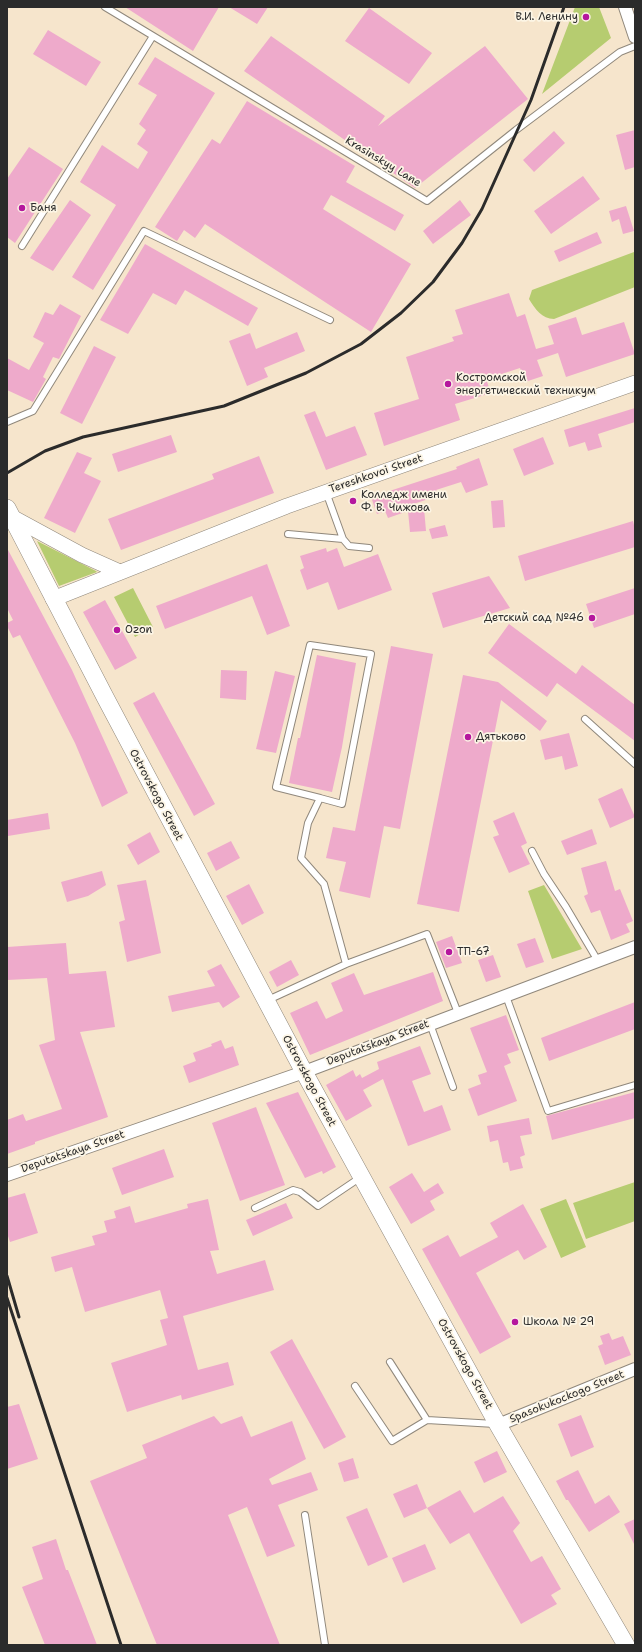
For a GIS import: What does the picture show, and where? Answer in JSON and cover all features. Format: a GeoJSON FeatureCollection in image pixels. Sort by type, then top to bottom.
{"type":"FeatureCollection","features":[{"type":"Feature","properties":{"kind":"main road","name":"Ostrovskogo Street"},"geometry":{"type":"LineString","coordinates":[[10,512],[54,599],[304,1072],[498,1425],[626,1645]]}},
{"type":"Feature","properties":{"kind":"street"},"geometry":{"type":"LineString","coordinates":[[625,7],[635,37]]}},
{"type":"Feature","properties":{"kind":"street","name":"Tereshkovoi Street"},"geometry":{"type":"LineString","coordinates":[[54,599],[326,492],[635,383]]}},
{"type":"Feature","properties":{"kind":"street"},"geometry":{"type":"LineString","coordinates":[[10,512],[82,555],[120,572]]}},
{"type":"Feature","properties":{"kind":"street","name":"Deputatskaya Street"},"geometry":{"type":"LineString","coordinates":[[7,1175],[304,1072],[635,947]]}},
{"type":"Feature","properties":{"kind":"street","name":"Spasokukoсkogo Street"},"geometry":{"type":"LineString","coordinates":[[498,1425],[635,1369]]}},
{"type":"Feature","properties":{"kind":"lane","name":"Krasinskyy Lane"},"geometry":{"type":"LineString","coordinates":[[105,7],[427,200],[516,130],[620,52],[635,46]]}},
{"type":"Feature","properties":{"kind":"lane"},"geometry":{"type":"LineString","coordinates":[[22,246],[153,36]]}},
{"type":"Feature","properties":{"kind":"lane"},"geometry":{"type":"LineString","coordinates":[[7,422],[33,411],[144,231],[330,320]]}},
{"type":"Feature","properties":{"kind":"lane"},"geometry":{"type":"LineString","coordinates":[[326,492],[343,539],[350,546],[370,548]]}},
{"type":"Feature","properties":{"kind":"lane"},"geometry":{"type":"LineString","coordinates":[[288,534],[343,539]]}},
{"type":"Feature","properties":{"kind":"lane"},"geometry":{"type":"LineString","coordinates":[[310,645],[371,654],[342,804],[320,798],[276,787],[310,645]]}},
{"type":"Feature","properties":{"kind":"lane"},"geometry":{"type":"LineString","coordinates":[[585,719],[635,764]]}},
{"type":"Feature","properties":{"kind":"lane"},"geometry":{"type":"LineString","coordinates":[[320,798],[308,823],[301,858],[324,884],[346,964]]}},
{"type":"Feature","properties":{"kind":"lane"},"geometry":{"type":"LineString","coordinates":[[532,850],[544,874],[566,907],[598,961]]}},
{"type":"Feature","properties":{"kind":"lane"},"geometry":{"type":"LineString","coordinates":[[266,1001],[346,964],[427,934],[458,1013]]}},
{"type":"Feature","properties":{"kind":"lane"},"geometry":{"type":"LineString","coordinates":[[506,996],[548,1110],[635,1085]]}},
{"type":"Feature","properties":{"kind":"lane"},"geometry":{"type":"LineString","coordinates":[[430,1024],[453,1087]]}},
{"type":"Feature","properties":{"kind":"lane"},"geometry":{"type":"LineString","coordinates":[[255,1208],[293,1190],[300,1192],[318,1206],[362,1177]]}},
{"type":"Feature","properties":{"kind":"lane"},"geometry":{"type":"LineString","coordinates":[[390,1362],[427,1420]]}},
{"type":"Feature","properties":{"kind":"lane"},"geometry":{"type":"LineString","coordinates":[[355,1386],[392,1441],[427,1420],[498,1425]]}},
{"type":"Feature","properties":{"kind":"lane"},"geometry":{"type":"LineString","coordinates":[[305,1515],[325,1645]]}},
{"type":"Feature","properties":{"kind":"green space"},"geometry":{"type":"Polygon","coordinates":[[[575,7],[599,7],[611,38],[542,94],[575,7]]]}},
{"type":"Feature","properties":{"kind":"green space"},"geometry":{"type":"Polygon","coordinates":[[[634,252],[635,287],[554,319],[550,319],[542,315],[536,310],[529,299],[532,290],[634,252]]]}},
{"type":"Feature","properties":{"kind":"green space"},"geometry":{"type":"Polygon","coordinates":[[[37,541],[96,571],[97,572],[59,586],[37,541]]]}},
{"type":"Feature","properties":{"kind":"green space"},"geometry":{"type":"Polygon","coordinates":[[[133,588],[153,627],[135,637],[114,597],[133,588]]]}},
{"type":"Feature","properties":{"kind":"green space"},"geometry":{"type":"Polygon","coordinates":[[[544,885],[582,949],[552,959],[528,891],[544,885]]]}},
{"type":"Feature","properties":{"kind":"green space"},"geometry":{"type":"Polygon","coordinates":[[[635,1182],[635,1221],[586,1239],[573,1203],[635,1182]]]}},
{"type":"Feature","properties":{"kind":"green space"},"geometry":{"type":"Polygon","coordinates":[[[566,1199],[586,1247],[561,1258],[540,1209],[566,1199]]]}},
{"type":"Feature","properties":{"kind":"building"},"geometry":{"type":"Polygon","coordinates":[[[125,7],[219,7],[193,51],[125,7]]]}},
{"type":"Feature","properties":{"kind":"building"},"geometry":{"type":"Polygon","coordinates":[[[229,7],[268,7],[257,24],[229,7]]]}},
{"type":"Feature","properties":{"kind":"building"},"geometry":{"type":"Polygon","coordinates":[[[369,8],[432,53],[409,84],[345,41],[369,8]]]}},
{"type":"Feature","properties":{"kind":"building"},"geometry":{"type":"Polygon","coordinates":[[[48,30],[101,62],[86,86],[33,54],[48,30]]]}},
{"type":"Feature","properties":{"kind":"building"},"geometry":{"type":"Polygon","coordinates":[[[271,36],[385,116],[378,126],[485,46],[528,99],[415,188],[244,71],[271,36]]]}},
{"type":"Feature","properties":{"kind":"building"},"geometry":{"type":"Polygon","coordinates":[[[155,57],[215,93],[93,290],[72,277],[116,205],[80,182],[102,145],[138,169],[148,152],[137,144],[146,130],[139,124],[157,95],[138,84],[155,57]]]}},
{"type":"Feature","properties":{"kind":"building"},"geometry":{"type":"Polygon","coordinates":[[[247,101],[355,166],[346,182],[404,215],[395,231],[331,195],[323,209],[411,264],[371,332],[205,224],[195,238],[184,230],[177,241],[155,227],[212,139],[220,144],[247,101]]]}},
{"type":"Feature","properties":{"kind":"building"},"geometry":{"type":"Polygon","coordinates":[[[635,130],[635,167],[625,170],[616,135],[635,130]]]}},
{"type":"Feature","properties":{"kind":"building"},"geometry":{"type":"Polygon","coordinates":[[[554,131],[565,143],[534,172],[523,160],[554,131]]]}},
{"type":"Feature","properties":{"kind":"building","name":"Баня"},"geometry":{"type":"Polygon","coordinates":[[[29,147],[63,169],[15,243],[7,237],[7,179],[29,147]]]}},
{"type":"Feature","properties":{"kind":"building"},"geometry":{"type":"Polygon","coordinates":[[[583,176],[600,199],[551,234],[534,211],[583,176]]]}},
{"type":"Feature","properties":{"kind":"building"},"geometry":{"type":"Polygon","coordinates":[[[70,200],[91,215],[53,271],[30,258],[70,200]]]}},
{"type":"Feature","properties":{"kind":"building"},"geometry":{"type":"Polygon","coordinates":[[[460,200],[471,215],[433,244],[423,231],[460,200]]]}},
{"type":"Feature","properties":{"kind":"building"},"geometry":{"type":"Polygon","coordinates":[[[626,206],[634,231],[623,234],[619,219],[612,222],[609,211],[626,206]]]}},
{"type":"Feature","properties":{"kind":"building"},"geometry":{"type":"Polygon","coordinates":[[[597,232],[602,243],[559,262],[554,251],[597,232]]]}},
{"type":"Feature","properties":{"kind":"building"},"geometry":{"type":"Polygon","coordinates":[[[145,244],[258,308],[248,326],[185,290],[176,305],[153,293],[128,334],[100,320],[145,244]]]}},
{"type":"Feature","properties":{"kind":"building"},"geometry":{"type":"Polygon","coordinates":[[[509,293],[517,317],[525,314],[536,349],[554,344],[548,326],[576,317],[582,335],[624,322],[635,354],[566,377],[558,353],[537,360],[543,376],[525,382],[520,368],[486,379],[491,393],[455,404],[460,420],[384,446],[374,413],[419,399],[406,357],[454,341],[452,337],[463,334],[455,310],[509,293]]]}},
{"type":"Feature","properties":{"kind":"building"},"geometry":{"type":"Polygon","coordinates":[[[60,304],[81,316],[59,359],[53,357],[43,377],[46,379],[33,402],[7,390],[7,358],[29,370],[44,343],[33,337],[45,312],[53,315],[60,304]]]}},
{"type":"Feature","properties":{"kind":"building"},"geometry":{"type":"Polygon","coordinates":[[[297,332],[305,351],[264,368],[268,377],[247,386],[229,341],[250,333],[256,349],[297,332]]]}},
{"type":"Feature","properties":{"kind":"building"},"geometry":{"type":"Polygon","coordinates":[[[94,346],[116,357],[82,424],[60,413],[94,346]]]}},
{"type":"Feature","properties":{"kind":"building"},"geometry":{"type":"Polygon","coordinates":[[[635,408],[635,422],[598,434],[602,447],[588,451],[585,442],[569,447],[564,430],[635,408]]]}},
{"type":"Feature","properties":{"kind":"building"},"geometry":{"type":"Polygon","coordinates":[[[315,411],[326,437],[355,426],[367,455],[326,470],[304,415],[315,411]]]}},
{"type":"Feature","properties":{"kind":"building"},"geometry":{"type":"Polygon","coordinates":[[[171,435],[177,452],[118,472],[112,454],[171,435]]]}},
{"type":"Feature","properties":{"kind":"building"},"geometry":{"type":"Polygon","coordinates":[[[543,437],[554,464],[524,476],[513,449],[543,437]]]}},
{"type":"Feature","properties":{"kind":"building"},"geometry":{"type":"Polygon","coordinates":[[[77,452],[92,458],[84,473],[101,481],[75,533],[44,518],[77,452]]]}},
{"type":"Feature","properties":{"kind":"building"},"geometry":{"type":"Polygon","coordinates":[[[259,456],[274,493],[121,550],[108,519],[214,479],[212,474],[259,456]]]}},
{"type":"Feature","properties":{"kind":"building"},"geometry":{"type":"Polygon","coordinates":[[[479,458],[488,485],[466,493],[461,482],[436,490],[438,496],[407,506],[424,508],[426,531],[410,532],[408,511],[388,518],[385,511],[377,514],[371,497],[457,469],[456,467],[479,458]]]}},
{"type":"Feature","properties":{"kind":"building"},"geometry":{"type":"Polygon","coordinates":[[[503,500],[505,527],[493,528],[491,501],[503,500]]]}},
{"type":"Feature","properties":{"kind":"building"},"geometry":{"type":"Polygon","coordinates":[[[633,521],[635,529],[635,547],[525,581],[518,556],[633,521]]]}},
{"type":"Feature","properties":{"kind":"building"},"geometry":{"type":"Polygon","coordinates":[[[445,525],[448,536],[432,539],[429,529],[445,525]]]}},
{"type":"Feature","properties":{"kind":"building"},"geometry":{"type":"Polygon","coordinates":[[[7,548],[72,670],[128,793],[102,807],[75,743],[20,635],[13,638],[7,626],[7,623],[13,620],[7,608],[7,548]]]}},
{"type":"Feature","properties":{"kind":"building"},"geometry":{"type":"Polygon","coordinates":[[[326,548],[327,552],[337,548],[344,567],[378,554],[392,590],[338,610],[328,582],[307,590],[300,570],[304,568],[300,556],[326,548]]]}},
{"type":"Feature","properties":{"kind":"building"},"geometry":{"type":"Polygon","coordinates":[[[267,564],[290,626],[267,635],[252,596],[165,629],[156,606],[267,564]]]}},
{"type":"Feature","properties":{"kind":"building"},"geometry":{"type":"Polygon","coordinates":[[[489,576],[510,608],[443,628],[432,593],[489,576]]]}},
{"type":"Feature","properties":{"kind":"building"},"geometry":{"type":"Polygon","coordinates":[[[635,588],[635,614],[594,628],[586,604],[635,588]]]}},
{"type":"Feature","properties":{"kind":"building"},"geometry":{"type":"Polygon","coordinates":[[[105,600],[137,658],[115,670],[83,612],[105,600]]]}},
{"type":"Feature","properties":{"kind":"building"},"geometry":{"type":"Polygon","coordinates":[[[509,624],[576,674],[582,665],[635,705],[635,741],[557,683],[547,697],[488,653],[509,624]]]}},
{"type":"Feature","properties":{"kind":"building"},"geometry":{"type":"Polygon","coordinates":[[[391,646],[433,654],[400,829],[384,826],[370,898],[339,891],[346,862],[326,858],[333,827],[355,831],[391,646]]]}},
{"type":"Feature","properties":{"kind":"building"},"geometry":{"type":"Polygon","coordinates":[[[317,655],[356,663],[342,747],[332,792],[289,783],[317,655]]]}},
{"type":"Feature","properties":{"kind":"building"},"geometry":{"type":"Polygon","coordinates":[[[221,670],[247,671],[246,700],[220,698],[221,670]]]}},
{"type":"Feature","properties":{"kind":"building"},"geometry":{"type":"Polygon","coordinates":[[[275,671],[295,676],[276,753],[256,749],[275,671]]]}},
{"type":"Feature","properties":{"kind":"building"},"geometry":{"type":"Polygon","coordinates":[[[463,675],[498,682],[547,721],[540,731],[501,700],[459,912],[417,904],[463,675]]]}},
{"type":"Feature","properties":{"kind":"building"},"geometry":{"type":"Polygon","coordinates":[[[154,692],[215,804],[194,816],[133,703],[154,692]]]}},
{"type":"Feature","properties":{"kind":"building"},"geometry":{"type":"Polygon","coordinates":[[[569,733],[578,766],[565,770],[562,756],[545,760],[540,740],[569,733]]]}},
{"type":"Feature","properties":{"kind":"building"},"geometry":{"type":"Polygon","coordinates":[[[622,788],[635,817],[610,828],[598,799],[622,788]]]}},
{"type":"Feature","properties":{"kind":"building"},"geometry":{"type":"Polygon","coordinates":[[[514,812],[527,843],[521,846],[530,864],[509,873],[493,837],[499,835],[493,821],[514,812]]]}},
{"type":"Feature","properties":{"kind":"building"},"geometry":{"type":"Polygon","coordinates":[[[48,813],[50,829],[8,836],[7,820],[48,813]]]}},
{"type":"Feature","properties":{"kind":"building"},"geometry":{"type":"Polygon","coordinates":[[[592,829],[597,844],[567,855],[561,841],[592,829]]]}},
{"type":"Feature","properties":{"kind":"building"},"geometry":{"type":"Polygon","coordinates":[[[150,832],[160,852],[138,865],[127,845],[150,832]]]}},
{"type":"Feature","properties":{"kind":"building"},"geometry":{"type":"Polygon","coordinates":[[[231,841],[240,858],[216,871],[207,853],[231,841]]]}},
{"type":"Feature","properties":{"kind":"building"},"geometry":{"type":"Polygon","coordinates":[[[606,861],[615,891],[620,889],[633,921],[626,924],[630,932],[611,940],[600,910],[591,913],[584,896],[588,894],[581,868],[606,861]]]}},
{"type":"Feature","properties":{"kind":"building"},"geometry":{"type":"Polygon","coordinates":[[[102,871],[106,885],[88,896],[67,902],[61,882],[102,871]]]}},
{"type":"Feature","properties":{"kind":"building"},"geometry":{"type":"Polygon","coordinates":[[[146,880],[161,953],[127,962],[119,922],[125,920],[117,885],[146,880]]]}},
{"type":"Feature","properties":{"kind":"building"},"geometry":{"type":"Polygon","coordinates":[[[249,884],[264,913],[242,925],[226,896],[249,884]]]}},
{"type":"Feature","properties":{"kind":"building","name":"ТП-67"},"geometry":{"type":"Polygon","coordinates":[[[452,936],[462,963],[446,968],[436,942],[452,936]]]}},
{"type":"Feature","properties":{"kind":"building"},"geometry":{"type":"Polygon","coordinates":[[[535,938],[544,962],[526,968],[517,944],[535,938]]]}},
{"type":"Feature","properties":{"kind":"building"},"geometry":{"type":"Polygon","coordinates":[[[66,943],[69,974],[106,971],[115,1027],[80,1032],[108,1117],[35,1142],[35,1144],[7,1154],[7,1120],[23,1114],[26,1121],[62,1109],[39,1045],[55,1040],[47,978],[7,980],[7,947],[66,943]]]}},
{"type":"Feature","properties":{"kind":"building"},"geometry":{"type":"Polygon","coordinates":[[[493,955],[501,977],[486,982],[478,960],[493,955]]]}},
{"type":"Feature","properties":{"kind":"building"},"geometry":{"type":"Polygon","coordinates":[[[291,960],[299,975],[277,987],[269,972],[291,960]]]}},
{"type":"Feature","properties":{"kind":"building"},"geometry":{"type":"Polygon","coordinates":[[[221,964],[240,997],[223,1008],[219,1002],[172,1012],[168,996],[215,986],[207,971],[221,964]]]}},
{"type":"Feature","properties":{"kind":"building"},"geometry":{"type":"Polygon","coordinates":[[[433,972],[443,1001],[310,1055],[290,1013],[317,1001],[326,1019],[343,1011],[331,983],[354,973],[364,995],[433,972]]]}},
{"type":"Feature","properties":{"kind":"building"},"geometry":{"type":"Polygon","coordinates":[[[635,1002],[635,1029],[549,1061],[541,1038],[635,1002]]]}},
{"type":"Feature","properties":{"kind":"building"},"geometry":{"type":"Polygon","coordinates":[[[506,1015],[519,1050],[507,1054],[511,1063],[504,1066],[517,1101],[478,1116],[468,1089],[481,1084],[478,1075],[487,1072],[470,1028],[506,1015]]]}},
{"type":"Feature","properties":{"kind":"building"},"geometry":{"type":"Polygon","coordinates":[[[221,1040],[225,1049],[233,1046],[239,1065],[189,1083],[183,1066],[196,1061],[193,1053],[212,1046],[211,1044],[221,1040]]]}},
{"type":"Feature","properties":{"kind":"building"},"geometry":{"type":"Polygon","coordinates":[[[420,1046],[431,1074],[412,1081],[424,1112],[442,1105],[451,1130],[408,1146],[383,1079],[363,1090],[372,1106],[346,1121],[326,1085],[353,1070],[356,1077],[360,1074],[362,1078],[379,1069],[377,1062],[420,1046]]]}},
{"type":"Feature","properties":{"kind":"building"},"geometry":{"type":"Polygon","coordinates":[[[298,1092],[336,1167],[323,1174],[322,1171],[305,1178],[266,1103],[298,1092]]]}},
{"type":"Feature","properties":{"kind":"building"},"geometry":{"type":"Polygon","coordinates":[[[635,1092],[635,1118],[552,1140],[546,1116],[635,1092]]]}},
{"type":"Feature","properties":{"kind":"building"},"geometry":{"type":"Polygon","coordinates":[[[256,1107],[285,1185],[240,1201],[212,1123],[256,1107]]]}},
{"type":"Feature","properties":{"kind":"building"},"geometry":{"type":"Polygon","coordinates":[[[529,1118],[532,1134],[520,1136],[525,1155],[520,1157],[523,1168],[510,1171],[508,1162],[503,1163],[498,1140],[490,1142],[487,1126],[529,1118]]]}},
{"type":"Feature","properties":{"kind":"building"},"geometry":{"type":"Polygon","coordinates":[[[164,1149],[174,1177],[122,1195],[112,1168],[164,1149]]]}},
{"type":"Feature","properties":{"kind":"building"},"geometry":{"type":"Polygon","coordinates":[[[412,1173],[424,1192],[438,1183],[444,1193],[430,1201],[435,1210],[411,1224],[389,1187],[412,1173]]]}},
{"type":"Feature","properties":{"kind":"building"},"geometry":{"type":"Polygon","coordinates":[[[25,1193],[38,1233],[10,1242],[7,1233],[7,1198],[25,1193]]]}},
{"type":"Feature","properties":{"kind":"building"},"geometry":{"type":"Polygon","coordinates":[[[208,1199],[219,1250],[210,1251],[217,1274],[265,1260],[274,1290],[183,1316],[198,1370],[228,1362],[234,1385],[182,1400],[181,1395],[127,1412],[111,1363],[167,1345],[160,1320],[168,1318],[160,1290],[85,1312],[72,1267],[55,1272],[51,1257],[95,1245],[92,1236],[107,1232],[104,1221],[116,1218],[114,1211],[130,1206],[135,1223],[188,1208],[187,1204],[208,1199]]]}},
{"type":"Feature","properties":{"kind":"building"},"geometry":{"type":"Polygon","coordinates":[[[286,1203],[293,1218],[253,1236],[246,1220],[286,1203]]]}},
{"type":"Feature","properties":{"kind":"building"},"geometry":{"type":"Polygon","coordinates":[[[523,1204],[547,1247],[524,1260],[518,1250],[476,1273],[511,1337],[480,1354],[422,1249],[448,1235],[460,1257],[498,1237],[490,1223],[523,1204]]]}},
{"type":"Feature","properties":{"kind":"building"},"geometry":{"type":"Polygon","coordinates":[[[609,1333],[612,1340],[623,1336],[631,1355],[605,1365],[598,1346],[603,1344],[600,1336],[609,1333]]]}},
{"type":"Feature","properties":{"kind":"building"},"geometry":{"type":"Polygon","coordinates":[[[292,1339],[346,1437],[324,1449],[270,1352],[292,1339]]]}},
{"type":"Feature","properties":{"kind":"building"},"geometry":{"type":"Polygon","coordinates":[[[19,1404],[38,1459],[7,1469],[7,1407],[19,1404]]]}},
{"type":"Feature","properties":{"kind":"building"},"geometry":{"type":"Polygon","coordinates":[[[581,1415],[594,1447],[571,1457],[558,1424],[581,1415]]]}},
{"type":"Feature","properties":{"kind":"building"},"geometry":{"type":"Polygon","coordinates":[[[214,1416],[221,1424],[242,1416],[251,1437],[292,1421],[306,1459],[269,1479],[272,1485],[311,1472],[318,1490],[278,1505],[295,1546],[267,1557],[247,1507],[228,1515],[280,1645],[157,1645],[90,1481],[147,1458],[142,1445],[214,1416]]]}},
{"type":"Feature","properties":{"kind":"building"},"geometry":{"type":"Polygon","coordinates":[[[497,1451],[507,1472],[484,1483],[474,1462],[497,1451]]]}},
{"type":"Feature","properties":{"kind":"building"},"geometry":{"type":"Polygon","coordinates":[[[353,1458],[359,1478],[344,1482],[338,1463],[353,1458]]]}},
{"type":"Feature","properties":{"kind":"building"},"geometry":{"type":"Polygon","coordinates":[[[578,1470],[595,1504],[609,1495],[620,1512],[589,1532],[568,1500],[566,1500],[556,1481],[578,1470]]]}},
{"type":"Feature","properties":{"kind":"building"},"geometry":{"type":"Polygon","coordinates":[[[417,1484],[427,1508],[404,1518],[393,1494],[417,1484]]]}},
{"type":"Feature","properties":{"kind":"building"},"geometry":{"type":"Polygon","coordinates":[[[460,1490],[474,1513],[503,1496],[520,1523],[513,1531],[531,1562],[542,1556],[561,1589],[551,1595],[557,1604],[521,1624],[469,1533],[450,1544],[427,1508],[460,1490]]]}},
{"type":"Feature","properties":{"kind":"building"},"geometry":{"type":"Polygon","coordinates":[[[367,1508],[388,1557],[368,1566],[346,1517],[367,1508]]]}},
{"type":"Feature","properties":{"kind":"building"},"geometry":{"type":"Polygon","coordinates":[[[635,1519],[635,1546],[624,1524],[635,1519]]]}},
{"type":"Feature","properties":{"kind":"building"},"geometry":{"type":"Polygon","coordinates":[[[56,1539],[66,1570],[68,1570],[97,1645],[45,1645],[22,1587],[43,1579],[32,1547],[56,1539]]]}},
{"type":"Feature","properties":{"kind":"building"},"geometry":{"type":"Polygon","coordinates":[[[425,1544],[436,1569],[403,1583],[392,1558],[425,1544]]]}},
{"type":"Feature","properties":{"kind":"railway"},"geometry":{"type":"LineString","coordinates":[[7,473],[45,451],[83,437],[224,406],[306,373],[361,344],[401,313],[433,282],[462,243],[482,209],[531,100],[564,7]]}},
{"type":"Feature","properties":{"kind":"railway"},"geometry":{"type":"LineString","coordinates":[[7,1276],[19,1317]]}},
{"type":"Feature","properties":{"kind":"railway"},"geometry":{"type":"LineString","coordinates":[[7,1298],[121,1645]]}},
{"type":"Feature","properties":{"kind":"place","name":"В.И. Ленину"},"geometry":{"type":"Point","coordinates":[586,17]}},
{"type":"Feature","properties":{"kind":"place","name":"Баня"},"geometry":{"type":"Point","coordinates":[22,208]}},
{"type":"Feature","properties":{"kind":"place","name":"Костромской энергетический техникум"},"geometry":{"type":"Point","coordinates":[448,384]}},
{"type":"Feature","properties":{"kind":"place","name":"Колледж имени Ф. В. Чижова"},"geometry":{"type":"Point","coordinates":[353,501]}},
{"type":"Feature","properties":{"kind":"place","name":"Детский сад №46"},"geometry":{"type":"Point","coordinates":[592,618]}},
{"type":"Feature","properties":{"kind":"place","name":"Ozon"},"geometry":{"type":"Point","coordinates":[117,630]}},
{"type":"Feature","properties":{"kind":"place","name":"Дятьково"},"geometry":{"type":"Point","coordinates":[468,737]}},
{"type":"Feature","properties":{"kind":"place","name":"ТП-67"},"geometry":{"type":"Point","coordinates":[449,952]}},
{"type":"Feature","properties":{"kind":"place","name":"Школа № 29"},"geometry":{"type":"Point","coordinates":[515,1322]}}]}
